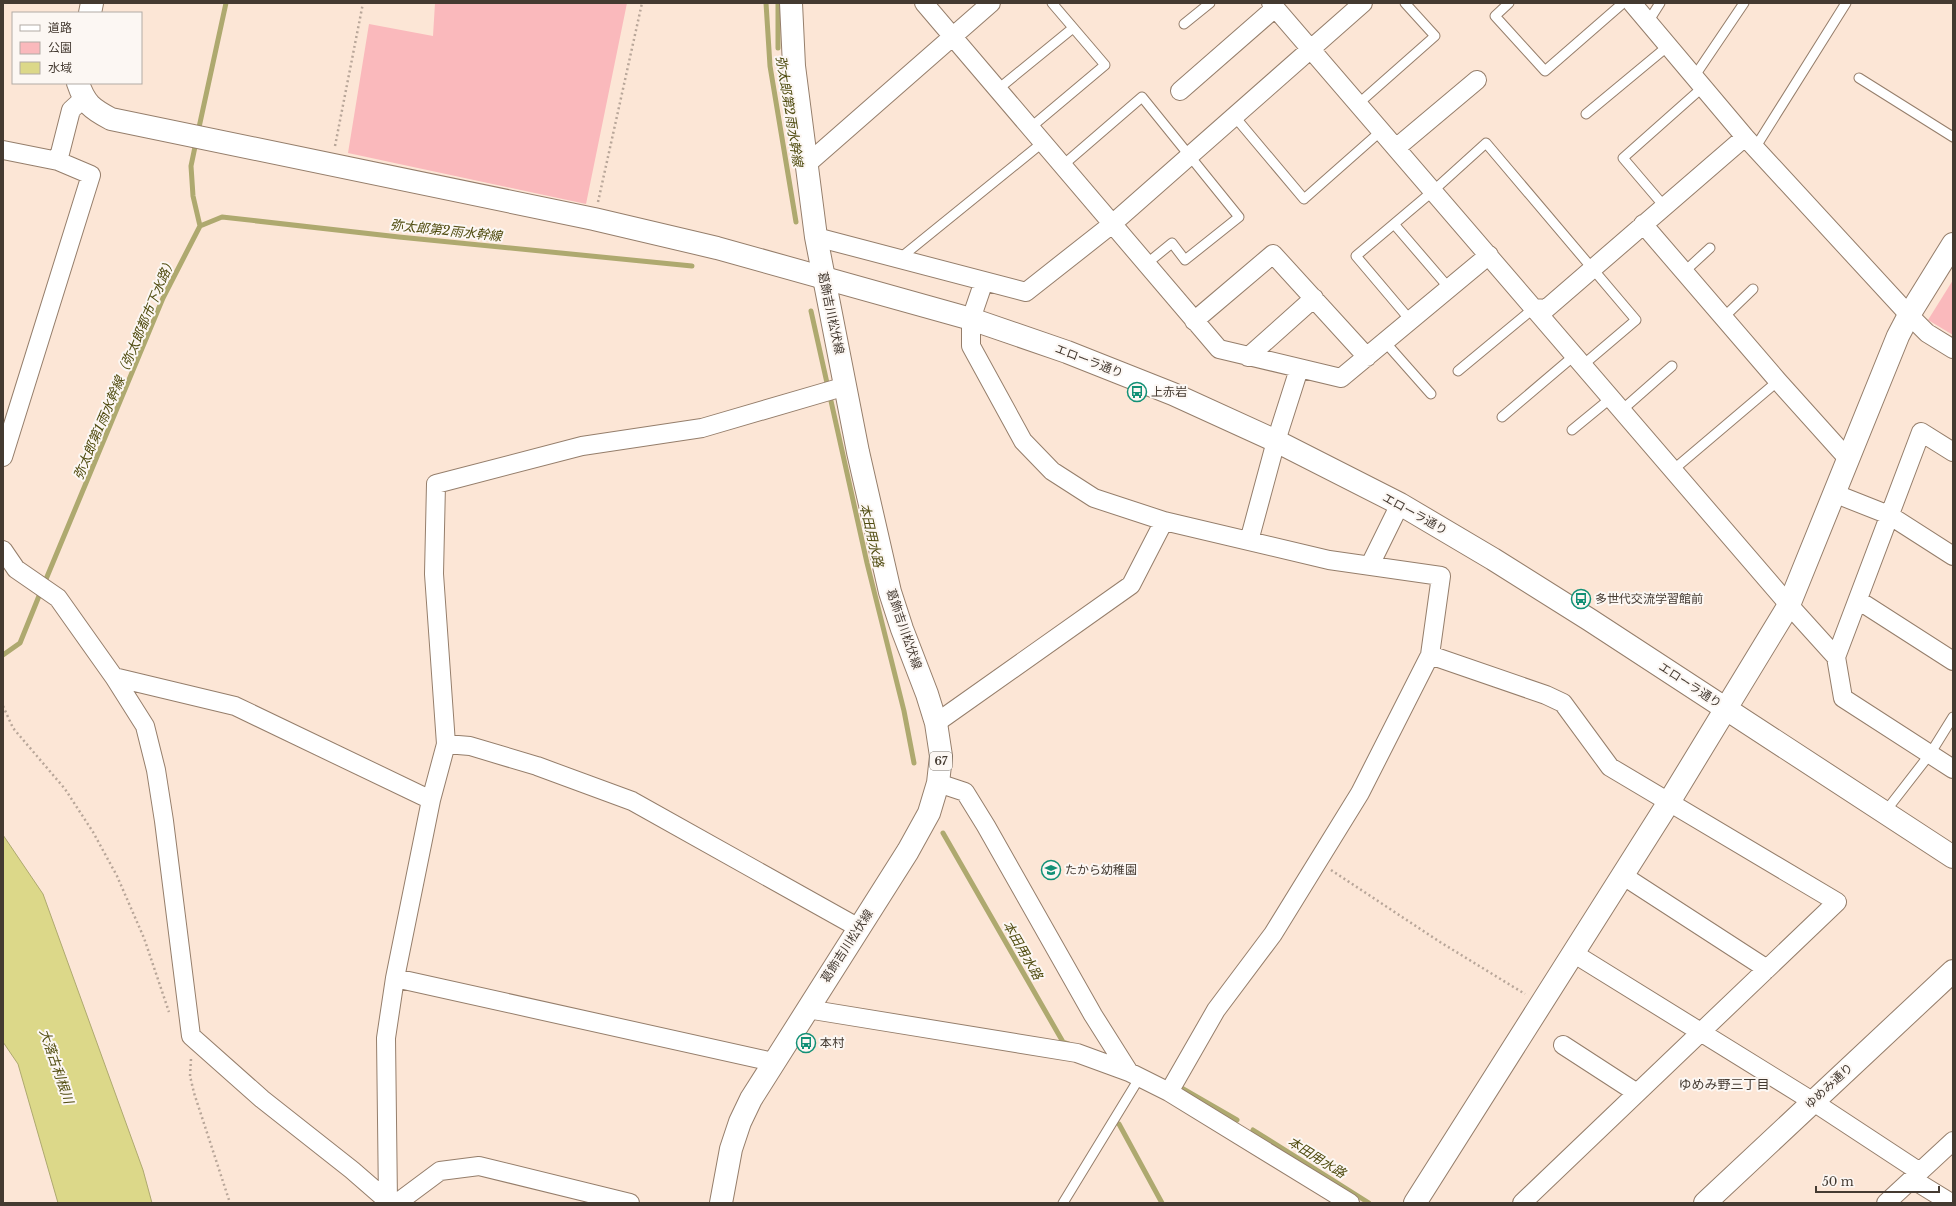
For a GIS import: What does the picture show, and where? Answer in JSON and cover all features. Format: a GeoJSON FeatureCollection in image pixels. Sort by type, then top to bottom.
{"type":"FeatureCollection","features":[{"type":"Feature","properties":{"kind":"street","name":"葛飾吉川松伏線"},"geometry":{"type":"LineString","coordinates":[[721,1203],[730,1149],[740,1122],[751,1099],[773,1062],[908,851],[928,813],[938,783],[941,756],[936,723],[927,694],[902,629],[890,592],[858,452],[816,237],[794,66],[791,3]]}},
{"type":"Feature","properties":{"kind":"street"},"geometry":{"type":"LineString","coordinates":[[924,3],[1111,225],[1219,349],[1341,378],[1489,255]]}},
{"type":"Feature","properties":{"kind":"street"},"geometry":{"type":"LineString","coordinates":[[806,165],[991,3]]}},
{"type":"Feature","properties":{"kind":"street"},"geometry":{"type":"LineString","coordinates":[[816,237],[1026,292],[1111,225],[1364,3]]}},
{"type":"Feature","properties":{"kind":"street"},"geometry":{"type":"LineString","coordinates":[[1632,3],[1750,143],[1909,315],[1927,333],[1953,349]]}},
{"type":"Feature","properties":{"kind":"street"},"geometry":{"type":"LineString","coordinates":[[1180,91],[1273,5],[1836,657]]}},
{"type":"Feature","properties":{"kind":"street"},"geometry":{"type":"LineString","coordinates":[[1396,148],[1477,80]]}},
{"type":"Feature","properties":{"kind":"street","name":"エローラ通り"},"geometry":{"type":"LineString","coordinates":[[81,91],[96,112],[111,119],[331,166],[594,219],[716,248],[971,319],[1074,354],[1173,394],[1276,441],[1400,504],[1494,559],[1727,708],[1953,857]]}},
{"type":"Feature","properties":{"kind":"street"},"geometry":{"type":"LineString","coordinates":[[58,161],[71,110],[81,91]]}},
{"type":"Feature","properties":{"kind":"street"},"geometry":{"type":"LineString","coordinates":[[1534,308],[1546,309],[1591,268],[1664,206],[1750,143]]}},
{"type":"Feature","properties":{"kind":"street"},"geometry":{"type":"LineString","coordinates":[[3,150],[58,161],[91,175],[3,457]]}},
{"type":"Feature","properties":{"kind":"street"},"geometry":{"type":"LineString","coordinates":[[1643,224],[1778,382],[1849,460]]}},
{"type":"Feature","properties":{"kind":"street"},"geometry":{"type":"LineString","coordinates":[[1415,1203],[1727,708],[1790,605],[1836,494],[1898,336],[1909,315],[1953,244]]}},
{"type":"Feature","properties":{"kind":"street"},"geometry":{"type":"LineString","coordinates":[[1194,321],[1273,254],[1367,357]]}},
{"type":"Feature","properties":{"kind":"street"},"geometry":{"type":"LineString","coordinates":[[984,281],[971,319],[971,346],[1023,441],[1052,471],[1094,498],[1164,521],[1329,560],[1441,576],[1430,655],[1360,793],[1274,934],[1216,1010],[1169,1092]]}},
{"type":"Feature","properties":{"kind":"street"},"geometry":{"type":"LineString","coordinates":[[1248,357],[1314,298]]}},
{"type":"Feature","properties":{"kind":"street"},"geometry":{"type":"LineString","coordinates":[[1249,541],[1276,441],[1300,368]]}},
{"type":"Feature","properties":{"kind":"street"},"geometry":{"type":"LineString","coordinates":[[392,1203],[386,1038],[395,978],[431,800],[446,744],[434,574],[436,484],[582,446],[702,428],[846,386]]}},
{"type":"Feature","properties":{"kind":"street"},"geometry":{"type":"LineString","coordinates":[[1953,452],[1921,432],[1836,657],[1843,698],[1953,769]]}},
{"type":"Feature","properties":{"kind":"street"},"geometry":{"type":"LineString","coordinates":[[1836,494],[1889,515],[1953,556]]}},
{"type":"Feature","properties":{"kind":"street"},"geometry":{"type":"LineString","coordinates":[[1370,565],[1400,504]]}},
{"type":"Feature","properties":{"kind":"street"},"geometry":{"type":"LineString","coordinates":[[936,723],[1131,585],[1164,521]]}},
{"type":"Feature","properties":{"kind":"street"},"geometry":{"type":"LineString","coordinates":[[3,550],[16,570],[58,598],[114,677],[145,726],[156,770],[164,821],[191,1036],[262,1099],[392,1203]]}},
{"type":"Feature","properties":{"kind":"street"},"geometry":{"type":"LineString","coordinates":[[1858,600],[1953,661]]}},
{"type":"Feature","properties":{"kind":"street"},"geometry":{"type":"LineString","coordinates":[[1430,655],[1546,695],[1563,703],[1610,768],[1837,902],[1522,1203]]}},
{"type":"Feature","properties":{"kind":"street"},"geometry":{"type":"LineString","coordinates":[[114,677],[235,706],[431,800]]}},
{"type":"Feature","properties":{"kind":"street"},"geometry":{"type":"LineString","coordinates":[[446,744],[470,746],[537,766],[632,801],[859,928]]}},
{"type":"Feature","properties":{"kind":"street"},"geometry":{"type":"LineString","coordinates":[[938,783],[965,792],[1093,1015],[1135,1074]]}},
{"type":"Feature","properties":{"kind":"street"},"geometry":{"type":"LineString","coordinates":[[1622,875],[1766,970]]}},
{"type":"Feature","properties":{"kind":"street"},"geometry":{"type":"LineString","coordinates":[[1573,953],[1812,1101],[1916,1175],[1951,1203]]}},
{"type":"Feature","properties":{"kind":"street","name":"ゆめみ通り"},"geometry":{"type":"LineString","coordinates":[[1705,1203],[1812,1101],[1953,971]]}},
{"type":"Feature","properties":{"kind":"street"},"geometry":{"type":"LineString","coordinates":[[395,978],[773,1062]]}},
{"type":"Feature","properties":{"kind":"street"},"geometry":{"type":"LineString","coordinates":[[807,1009],[1077,1053],[1135,1074],[1169,1092],[1350,1203]]}},
{"type":"Feature","properties":{"kind":"street"},"geometry":{"type":"LineString","coordinates":[[1563,1045],[1637,1093]]}},
{"type":"Feature","properties":{"kind":"street"},"geometry":{"type":"LineString","coordinates":[[1886,1203],[1953,1141]]}},
{"type":"Feature","properties":{"kind":"street"},"geometry":{"type":"LineString","coordinates":[[392,1203],[440,1171],[479,1166],[630,1203]]}},
{"type":"Feature","properties":{"kind":"lane"},"geometry":{"type":"LineString","coordinates":[[1030,128],[1105,65],[1052,3]]}},
{"type":"Feature","properties":{"kind":"lane"},"geometry":{"type":"LineString","coordinates":[[1184,24],[1210,3]]}},
{"type":"Feature","properties":{"kind":"lane"},"geometry":{"type":"LineString","coordinates":[[1358,104],[1435,36],[1405,3]]}},
{"type":"Feature","properties":{"kind":"lane"},"geometry":{"type":"LineString","coordinates":[[1509,3],[1495,16],[1544,71],[1623,3]]}},
{"type":"Feature","properties":{"kind":"lane"},"geometry":{"type":"LineString","coordinates":[[1648,22],[1660,3]]}},
{"type":"Feature","properties":{"kind":"lane"},"geometry":{"type":"LineString","coordinates":[[1664,206],[1623,158],[1698,82],[1744,3]]}},
{"type":"Feature","properties":{"kind":"lane"},"geometry":{"type":"LineString","coordinates":[[1750,143],[1846,3]]}},
{"type":"Feature","properties":{"kind":"lane"},"geometry":{"type":"LineString","coordinates":[[997,90],[1073,28]]}},
{"type":"Feature","properties":{"kind":"lane"},"geometry":{"type":"LineString","coordinates":[[1586,114],[1668,46]]}},
{"type":"Feature","properties":{"kind":"lane"},"geometry":{"type":"LineString","coordinates":[[1859,78],[1953,137]]}},
{"type":"Feature","properties":{"kind":"lane"},"geometry":{"type":"LineString","coordinates":[[1062,166],[1142,97],[1191,155],[1239,217],[1185,260],[1172,243],[1145,264]]}},
{"type":"Feature","properties":{"kind":"lane"},"geometry":{"type":"LineString","coordinates":[[1235,116],[1304,199],[1381,131]]}},
{"type":"Feature","properties":{"kind":"lane"},"geometry":{"type":"LineString","coordinates":[[1411,321],[1356,256],[1433,191],[1486,142],[1636,320],[1502,417]]}},
{"type":"Feature","properties":{"kind":"lane"},"geometry":{"type":"LineString","coordinates":[[899,259],[1042,143]]}},
{"type":"Feature","properties":{"kind":"lane"},"geometry":{"type":"LineString","coordinates":[[1394,224],[1449,288]]}},
{"type":"Feature","properties":{"kind":"lane"},"geometry":{"type":"LineString","coordinates":[[1684,272],[1710,248]]}},
{"type":"Feature","properties":{"kind":"lane"},"geometry":{"type":"LineString","coordinates":[[1723,318],[1753,289]]}},
{"type":"Feature","properties":{"kind":"lane"},"geometry":{"type":"LineString","coordinates":[[1458,372],[1534,308]]}},
{"type":"Feature","properties":{"kind":"lane"},"geometry":{"type":"LineString","coordinates":[[1386,342],[1431,394]]}},
{"type":"Feature","properties":{"kind":"lane"},"geometry":{"type":"LineString","coordinates":[[1572,430],[1616,404],[1672,366]]}},
{"type":"Feature","properties":{"kind":"lane"},"geometry":{"type":"LineString","coordinates":[[1674,470],[1778,382]]}},
{"type":"Feature","properties":{"kind":"lane"},"geometry":{"type":"LineString","coordinates":[[1886,812],[1930,754],[1953,717]]}},
{"type":"Feature","properties":{"kind":"lane"},"geometry":{"type":"LineString","coordinates":[[1063,1203],[1135,1074]]}},
{"type":"Feature","properties":{"kind":"path"},"geometry":{"type":"LineString","coordinates":[[331,166],[363,3]]}},
{"type":"Feature","properties":{"kind":"path"},"geometry":{"type":"LineString","coordinates":[[594,219],[642,3]]}},
{"type":"Feature","properties":{"kind":"path"},"geometry":{"type":"LineString","coordinates":[[3,706],[13,728],[65,789],[93,832],[117,876],[144,938],[170,1015]]}},
{"type":"Feature","properties":{"kind":"path"},"geometry":{"type":"LineString","coordinates":[[1319,862],[1440,942],[1541,1004]]}},
{"type":"Feature","properties":{"kind":"path"},"geometry":{"type":"LineString","coordinates":[[191,1036],[190,1076],[230,1203]]}},
{"type":"Feature","properties":{"kind":"green space"},"geometry":{"type":"Polygon","coordinates":[[[435,3],[627,3],[586,204],[348,153],[369,24],[433,36],[435,3]]]}},
{"type":"Feature","properties":{"kind":"green space"},"geometry":{"type":"Polygon","coordinates":[[[1953,280],[1953,335],[1928,320],[1953,280]]]}},
{"type":"Feature","properties":{"kind":"water","name":"大落古利根川"},"geometry":{"type":"Polygon","coordinates":[[[3,835],[43,894],[143,1170],[152,1203],[58,1203],[18,1064],[3,1042],[3,835]]]}},
{"type":"Feature","properties":{"kind":"waterway","name":"弥太郎第1雨水幹線（弥太郎都市下水路）"},"geometry":{"type":"LineString","coordinates":[[198,132],[226,3]]}},
{"type":"Feature","properties":{"kind":"waterway","name":"弥太郎第2雨水幹線"},"geometry":{"type":"LineString","coordinates":[[766,3],[770,66],[796,222]]}},
{"type":"Feature","properties":{"kind":"waterway","name":"本田用水路"},"geometry":{"type":"LineString","coordinates":[[778,3],[778,48]]}},
{"type":"Feature","properties":{"kind":"waterway","name":"弥太郎第1雨水幹線（弥太郎都市下水路）"},"geometry":{"type":"LineString","coordinates":[[44,584],[163,298],[200,226],[193,196],[191,166],[196,142]]}},
{"type":"Feature","properties":{"kind":"waterway","name":"弥太郎第2雨水幹線"},"geometry":{"type":"LineString","coordinates":[[200,226],[222,217],[399,237],[692,266]]}},
{"type":"Feature","properties":{"kind":"waterway","name":"本田用水路"},"geometry":{"type":"LineString","coordinates":[[811,311],[867,563],[904,711],[914,763]]}},
{"type":"Feature","properties":{"kind":"waterway","name":"弥太郎第1雨水幹線（弥太郎都市下水路）"},"geometry":{"type":"LineString","coordinates":[[3,655],[20,643],[41,591]]}},
{"type":"Feature","properties":{"kind":"waterway","name":"本田用水路"},"geometry":{"type":"LineString","coordinates":[[943,833],[1063,1042],[1069,1044]]}},
{"type":"Feature","properties":{"kind":"waterway","name":"本田用水路"},"geometry":{"type":"LineString","coordinates":[[1178,1086],[1237,1120]]}},
{"type":"Feature","properties":{"kind":"waterway"},"geometry":{"type":"LineString","coordinates":[[1119,1124],[1162,1203]]}},
{"type":"Feature","properties":{"kind":"waterway","name":"本田用水路"},"geometry":{"type":"LineString","coordinates":[[1253,1130],[1369,1203]]}},
{"type":"Feature","properties":{"kind":"place","name":"上赤岩"},"geometry":{"type":"Point","coordinates":[1137,392]}},
{"type":"Feature","properties":{"kind":"place","name":"多世代交流学習館前"},"geometry":{"type":"Point","coordinates":[1581,599]}},
{"type":"Feature","properties":{"kind":"place","name":"たから幼稚園"},"geometry":{"type":"Point","coordinates":[1051,870]}},
{"type":"Feature","properties":{"kind":"place","name":"本村"},"geometry":{"type":"Point","coordinates":[806,1043]}},
{"type":"Feature","properties":{"kind":"district","name":"ゆめみ野三丁目"},"geometry":{"type":"Point","coordinates":[1724,1084]}}]}
